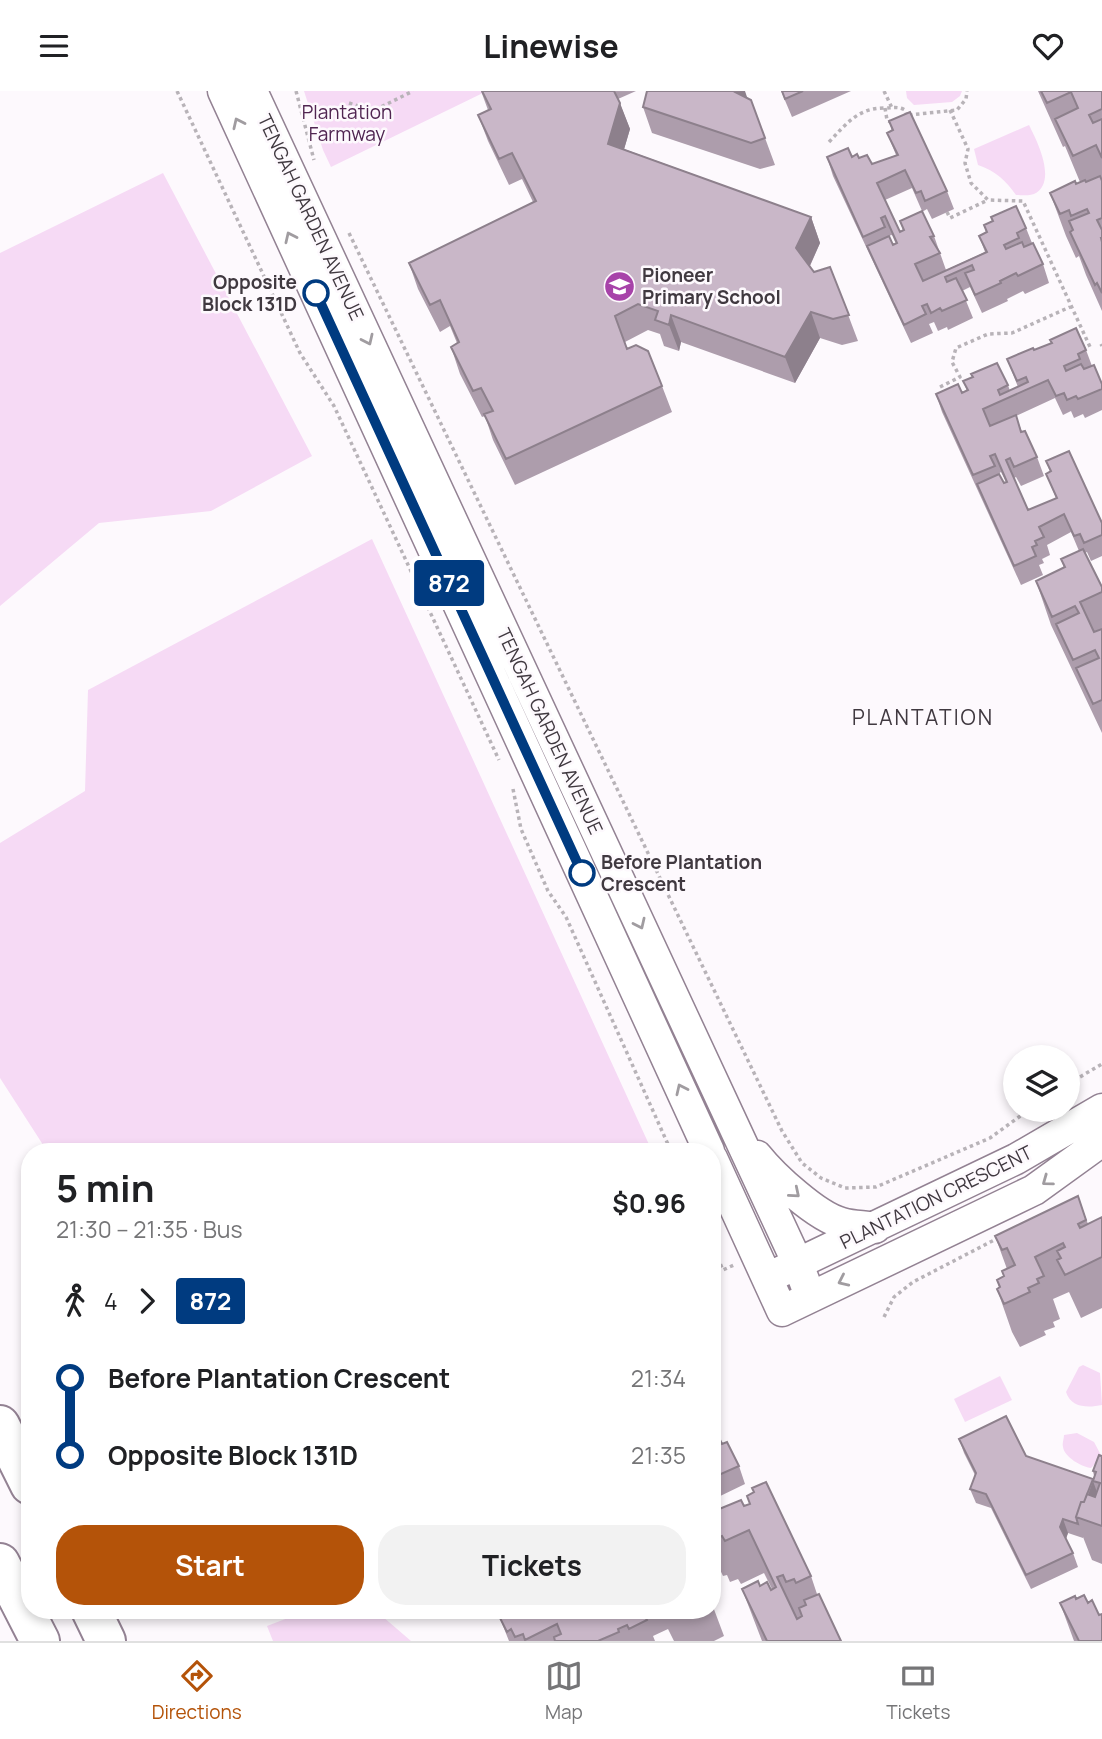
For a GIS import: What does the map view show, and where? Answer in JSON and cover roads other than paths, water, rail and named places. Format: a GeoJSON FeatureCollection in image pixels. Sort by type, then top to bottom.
{"type":"FeatureCollection","features":[{"type":"Feature","properties":{"kind":"highway"},"geometry":{"type":"LineString","coordinates":[[0,1425],[21,1468]]}},
{"type":"Feature","properties":{"kind":"highway"},"geometry":{"type":"LineString","coordinates":[[0,1563],[21,1604]]}},
{"type":"Feature","properties":{"kind":"highway"},"geometry":{"type":"LineString","coordinates":[[29,1619],[40,1641]]}},
{"type":"Feature","properties":{"kind":"highway"},"geometry":{"type":"LineString","coordinates":[[95,1619],[106,1641]]}},
{"type":"Feature","properties":{"kind":"street","name":"TENGAH GARDEN AVENUE"},"geometry":{"type":"LineString","coordinates":[[223,91],[265,150],[733,1125],[798,1264],[810,1296]]}},
{"type":"Feature","properties":{"kind":"street","name":"TENGAH GARDEN AVENUE"},"geometry":{"type":"LineString","coordinates":[[252,91],[265,150],[705,1143]]}},
{"type":"Feature","properties":{"kind":"street","name":"PLANTATION CRESCENT"},"geometry":{"type":"LineString","coordinates":[[1102,1109],[1016,1159],[875,1228],[766,1277],[782,1311],[1034,1189],[1102,1141]]}},
{"type":"Feature","properties":{"kind":"street"},"geometry":{"type":"LineString","coordinates":[[733,1125],[767,1169],[802,1199],[840,1223],[875,1228]]}},
{"type":"Feature","properties":{"kind":"street"},"geometry":{"type":"LineString","coordinates":[[721,1178],[766,1277]]}},
{"type":"Feature","properties":{"kind":"place","name":"Pioneer Primary School"},"geometry":{"type":"Point","coordinates":[619,286]}},
{"type":"Feature","properties":{"kind":"place","name":"Opposite Block 131D"},"geometry":{"type":"Point","coordinates":[316,293]}},
{"type":"Feature","properties":{"kind":"place","name":"Before Plantation Crescent"},"geometry":{"type":"Point","coordinates":[582,873]}},
{"type":"Feature","properties":{"kind":"district","name":"PLANTATION"},"geometry":{"type":"Point","coordinates":[923,717]}},
{"type":"Feature","properties":{"kind":"park label","name":"Plantation Farmway"},"geometry":{"type":"Point","coordinates":[347,123]}}]}
